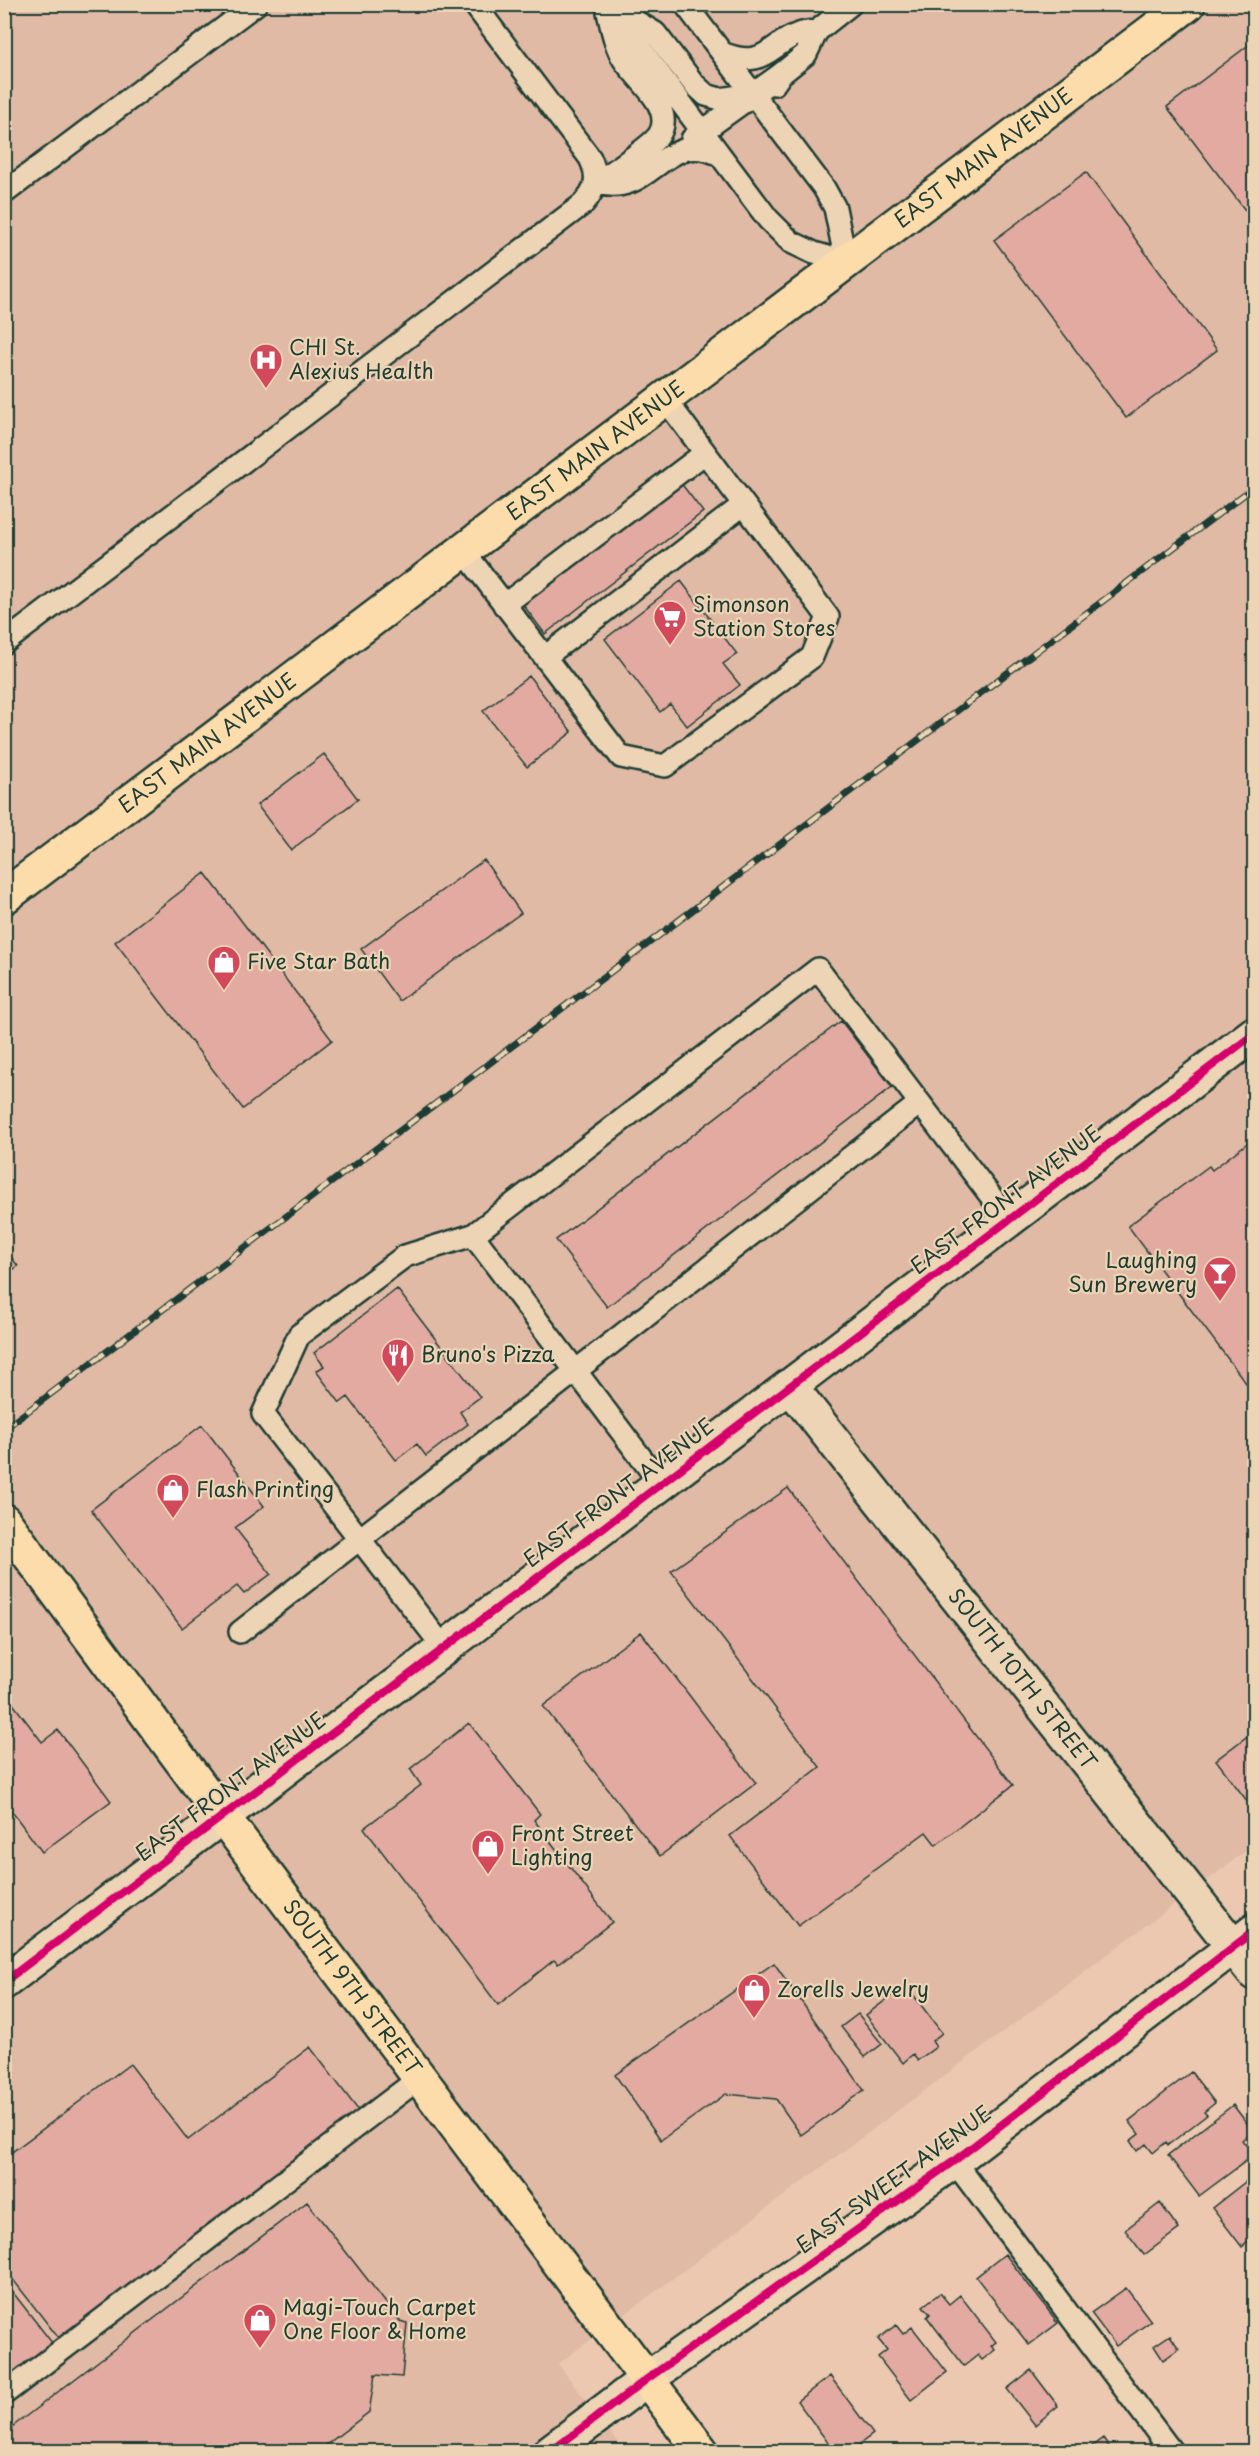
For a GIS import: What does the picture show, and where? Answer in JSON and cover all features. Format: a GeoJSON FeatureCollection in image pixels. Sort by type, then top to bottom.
{"type":"FeatureCollection","features":[{"type":"Feature","properties":{"kind":"main road","name":"EAST MAIN AVENUE"},"geometry":{"type":"LineString","coordinates":[[4,897],[1188,4]]}},
{"type":"Feature","properties":{"kind":"main road","name":"SOUTH 9TH STREET"},"geometry":{"type":"LineString","coordinates":[[4,1521],[223,1817],[702,2451]]}},
{"type":"Feature","properties":{"kind":"street","name":"EAST FRONT AVENUE"},"geometry":{"type":"LineString","coordinates":[[4,1982],[1254,1034]]}},
{"type":"Feature","properties":{"kind":"street","name":"SOUTH 10TH STREET"},"geometry":{"type":"LineString","coordinates":[[790,1386],[1244,1939],[1254,1973]]}},
{"type":"Feature","properties":{"kind":"street","name":"EAST SWEET AVENUE"},"geometry":{"type":"LineString","coordinates":[[550,2451],[647,2379],[954,2161],[1244,1939]]}},
{"type":"Feature","properties":{"kind":"lane"},"geometry":{"type":"LineString","coordinates":[[4,193],[256,4]]}},
{"type":"Feature","properties":{"kind":"lane"},"geometry":{"type":"LineString","coordinates":[[474,4],[590,158],[596,171],[597,183]]}},
{"type":"Feature","properties":{"kind":"lane"},"geometry":{"type":"LineString","coordinates":[[4,643],[583,204],[592,194],[597,183],[658,137],[663,121],[659,105],[624,61],[617,46],[607,4]]}},
{"type":"Feature","properties":{"kind":"lane"},"geometry":{"type":"LineString","coordinates":[[607,4],[655,33],[694,84],[706,95],[720,99],[753,94]]}},
{"type":"Feature","properties":{"kind":"lane"},"geometry":{"type":"LineString","coordinates":[[607,4],[768,219],[791,242],[814,253],[846,262],[835,207],[824,188],[685,4]]}},
{"type":"Feature","properties":{"kind":"lane"},"geometry":{"type":"LineString","coordinates":[[597,183],[610,187],[624,186],[640,178],[806,54],[817,31],[851,4]]}},
{"type":"Feature","properties":{"kind":"lane"},"geometry":{"type":"LineString","coordinates":[[702,132],[720,99],[738,75],[791,35],[803,31],[817,31]]}},
{"type":"Feature","properties":{"kind":"lane"},"geometry":{"type":"LineString","coordinates":[[722,53],[738,60],[751,60],[765,55]]}},
{"type":"Feature","properties":{"kind":"lane"},"geometry":{"type":"LineString","coordinates":[[770,117],[771,92],[781,74]]}},
{"type":"Feature","properties":{"kind":"lane"},"geometry":{"type":"LineString","coordinates":[[674,152],[697,148],[720,155]]}},
{"type":"Feature","properties":{"kind":"lane"},"geometry":{"type":"LineString","coordinates":[[463,550],[621,757],[665,766],[812,657],[828,617],[665,399]]}},
{"type":"Feature","properties":{"kind":"lane"},"geometry":{"type":"LineString","coordinates":[[504,605],[638,506],[705,453]]}},
{"type":"Feature","properties":{"kind":"lane"},"geometry":{"type":"LineString","coordinates":[[544,657],[586,614],[630,580],[671,549],[744,505]]}},
{"type":"Feature","properties":{"kind":"lane"},"geometry":{"type":"LineString","coordinates":[[444,1648],[263,1414],[299,1335],[405,1256],[473,1235],[818,969],[1009,1220]]}},
{"type":"Feature","properties":{"kind":"lane"},"geometry":{"type":"LineString","coordinates":[[240,1632],[920,1103]]}},
{"type":"Feature","properties":{"kind":"lane"},"geometry":{"type":"LineString","coordinates":[[473,1235],[661,1484]]}},
{"type":"Feature","properties":{"kind":"lane"},"geometry":{"type":"LineString","coordinates":[[4,2394],[421,2078]]}},
{"type":"Feature","properties":{"kind":"lane"},"geometry":{"type":"LineString","coordinates":[[954,2161],[1172,2451]]}},
{"type":"Feature","properties":{"kind":"shaded area"},"geometry":{"type":"Polygon","coordinates":[[[5,5],[1254,5],[1254,1845],[558,2364],[625,2451],[5,2452],[5,5]]]}},
{"type":"Feature","properties":{"kind":"building"},"geometry":{"type":"Polygon","coordinates":[[[1254,41],[1254,222],[1167,107],[1254,41]]]}},
{"type":"Feature","properties":{"kind":"building"},"geometry":{"type":"Polygon","coordinates":[[[1086,172],[1217,350],[1126,418],[994,240],[1086,172]]]}},
{"type":"Feature","properties":{"kind":"building"},"geometry":{"type":"Polygon","coordinates":[[[677,478],[703,512],[545,634],[518,598],[677,478]]]}},
{"type":"Feature","properties":{"kind":"building"},"geometry":{"type":"Polygon","coordinates":[[[681,581],[737,654],[723,664],[740,685],[687,726],[670,704],[660,712],[605,639],[681,581]]]}},
{"type":"Feature","properties":{"kind":"building"},"geometry":{"type":"Polygon","coordinates":[[[529,676],[572,732],[527,767],[483,711],[529,676]]]}},
{"type":"Feature","properties":{"kind":"building"},"geometry":{"type":"Polygon","coordinates":[[[324,754],[358,799],[291,850],[257,805],[324,754]]]}},
{"type":"Feature","properties":{"kind":"building"},"geometry":{"type":"Polygon","coordinates":[[[484,860],[521,913],[399,1001],[361,949],[484,860]]]}},
{"type":"Feature","properties":{"kind":"building","name":"Five Star Bath"},"geometry":{"type":"Polygon","coordinates":[[[205,873],[332,1040],[243,1109],[115,942],[205,873]]]}},
{"type":"Feature","properties":{"kind":"building"},"geometry":{"type":"Polygon","coordinates":[[[841,1021],[892,1087],[607,1307],[556,1240],[841,1021]]]}},
{"type":"Feature","properties":{"kind":"building","name":"Laughing Sun Brewery"},"geometry":{"type":"Polygon","coordinates":[[[1254,1138],[1254,1377],[1246,1383],[1128,1226],[1209,1166],[1212,1170],[1254,1138]]]}},
{"type":"Feature","properties":{"kind":"building"},"geometry":{"type":"Polygon","coordinates":[[[4,1248],[18,1266],[4,1276],[4,1248]]]}},
{"type":"Feature","properties":{"kind":"building","name":"Bruno's Pizza"},"geometry":{"type":"Polygon","coordinates":[[[397,1289],[480,1397],[460,1412],[468,1424],[426,1456],[417,1444],[396,1460],[348,1397],[340,1403],[316,1371],[324,1366],[314,1353],[397,1289]]]}},
{"type":"Feature","properties":{"kind":"building","name":"Flash Printing"},"geometry":{"type":"Polygon","coordinates":[[[202,1425],[264,1506],[235,1528],[271,1574],[244,1594],[237,1586],[182,1628],[91,1510],[202,1425]]]}},
{"type":"Feature","properties":{"kind":"building"},"geometry":{"type":"Polygon","coordinates":[[[788,1488],[1013,1785],[936,1845],[926,1832],[798,1926],[730,1836],[820,1767],[671,1571],[788,1488]]]}},
{"type":"Feature","properties":{"kind":"building"},"geometry":{"type":"Polygon","coordinates":[[[641,1632],[756,1783],[660,1856],[543,1706],[641,1632]]]}},
{"type":"Feature","properties":{"kind":"building"},"geometry":{"type":"Polygon","coordinates":[[[4,1692],[42,1742],[58,1730],[111,1801],[42,1852],[4,1801],[4,1692]]]}},
{"type":"Feature","properties":{"kind":"building","name":"Front Street Lighting"},"geometry":{"type":"Polygon","coordinates":[[[469,1723],[540,1814],[534,1820],[612,1922],[558,1964],[554,1960],[498,2005],[364,1828],[421,1785],[410,1769],[469,1723]]]}},
{"type":"Feature","properties":{"kind":"building"},"geometry":{"type":"Polygon","coordinates":[[[1254,1731],[1254,1803],[1251,1806],[1216,1760],[1254,1731]]]}},
{"type":"Feature","properties":{"kind":"building","name":"Zorells Jewelry"},"geometry":{"type":"Polygon","coordinates":[[[774,1963],[864,2090],[801,2135],[776,2099],[726,2094],[661,2140],[615,2075],[774,1963]]]}},
{"type":"Feature","properties":{"kind":"building"},"geometry":{"type":"Polygon","coordinates":[[[906,1985],[942,2033],[932,2041],[936,2047],[918,2060],[913,2054],[903,2063],[866,2015],[906,1985]]]}},
{"type":"Feature","properties":{"kind":"building"},"geometry":{"type":"Polygon","coordinates":[[[858,2014],[882,2044],[865,2057],[841,2027],[858,2014]]]}},
{"type":"Feature","properties":{"kind":"building"},"geometry":{"type":"Polygon","coordinates":[[[310,2047],[362,2115],[60,2340],[4,2268],[4,2158],[130,2064],[188,2140],[310,2047]]]}},
{"type":"Feature","properties":{"kind":"building"},"geometry":{"type":"Polygon","coordinates":[[[1191,2072],[1215,2103],[1204,2112],[1207,2115],[1168,2145],[1166,2142],[1153,2153],[1146,2144],[1137,2151],[1130,2141],[1139,2134],[1129,2121],[1191,2072]]]}},
{"type":"Feature","properties":{"kind":"building"},"geometry":{"type":"Polygon","coordinates":[[[1233,2105],[1253,2131],[1242,2140],[1254,2155],[1199,2196],[1168,2155],[1233,2105]]]}},
{"type":"Feature","properties":{"kind":"building"},"geometry":{"type":"Polygon","coordinates":[[[1254,2175],[1254,2237],[1242,2247],[1212,2208],[1254,2175]]]}},
{"type":"Feature","properties":{"kind":"building","name":"Magi-Touch Carpet One Floor & Home"},"geometry":{"type":"Polygon","coordinates":[[[307,2202],[400,2321],[407,2323],[402,2377],[375,2375],[369,2412],[317,2452],[4,2452],[4,2433],[307,2202]]]}},
{"type":"Feature","properties":{"kind":"building"},"geometry":{"type":"Polygon","coordinates":[[[1160,2203],[1179,2229],[1144,2255],[1125,2230],[1160,2203]]]}},
{"type":"Feature","properties":{"kind":"building"},"geometry":{"type":"Polygon","coordinates":[[[1005,2254],[1058,2323],[1029,2345],[976,2277],[1005,2254]]]}},
{"type":"Feature","properties":{"kind":"building"},"geometry":{"type":"Polygon","coordinates":[[[4,2281],[53,2344],[4,2381],[4,2281]]]}},
{"type":"Feature","properties":{"kind":"building"},"geometry":{"type":"Polygon","coordinates":[[[1126,2288],[1151,2321],[1116,2346],[1091,2313],[1126,2288]]]}},
{"type":"Feature","properties":{"kind":"building"},"geometry":{"type":"Polygon","coordinates":[[[940,2293],[949,2304],[960,2295],[996,2342],[991,2346],[995,2350],[982,2360],[978,2355],[964,2366],[927,2317],[930,2314],[923,2306],[940,2293]]]}},
{"type":"Feature","properties":{"kind":"building"},"geometry":{"type":"Polygon","coordinates":[[[896,2325],[903,2334],[912,2327],[947,2372],[911,2400],[878,2357],[887,2350],[878,2339],[896,2325]]]}},
{"type":"Feature","properties":{"kind":"building"},"geometry":{"type":"Polygon","coordinates":[[[1170,2335],[1179,2349],[1163,2360],[1154,2346],[1170,2335]]]}},
{"type":"Feature","properties":{"kind":"building"},"geometry":{"type":"Polygon","coordinates":[[[1031,2370],[1058,2406],[1035,2425],[1007,2389],[1031,2370]]]}},
{"type":"Feature","properties":{"kind":"building"},"geometry":{"type":"Polygon","coordinates":[[[830,2376],[873,2434],[849,2452],[835,2452],[797,2401],[830,2376]]]}},
{"type":"Feature","properties":{"kind":"building"},"geometry":{"type":"Polygon","coordinates":[[[1103,2438],[1113,2452],[1084,2452],[1103,2438]]]}},
{"type":"Feature","properties":{"kind":"railway"},"geometry":{"type":"LineString","coordinates":[[4,1429],[1254,487]]}},
{"type":"Feature","properties":{"kind":"cycle path"},"geometry":{"type":"LineString","coordinates":[[4,1982],[1254,1034]]}},
{"type":"Feature","properties":{"kind":"cycle path"},"geometry":{"type":"LineString","coordinates":[[550,2452],[647,2379],[954,2161],[1254,1931]]}},
{"type":"Feature","properties":{"kind":"place","name":"CHI St. Alexius Health"},"geometry":{"type":"Point","coordinates":[266,389]}},
{"type":"Feature","properties":{"kind":"place","name":"Simonson Station Stores"},"geometry":{"type":"Point","coordinates":[670,646]}},
{"type":"Feature","properties":{"kind":"place","name":"Five Star Bath"},"geometry":{"type":"Point","coordinates":[224,991]}},
{"type":"Feature","properties":{"kind":"place","name":"Laughing Sun Brewery"},"geometry":{"type":"Point","coordinates":[1220,1302]}},
{"type":"Feature","properties":{"kind":"place","name":"Bruno's Pizza"},"geometry":{"type":"Point","coordinates":[398,1384]}},
{"type":"Feature","properties":{"kind":"place","name":"Flash Printing"},"geometry":{"type":"Point","coordinates":[173,1519]}},
{"type":"Feature","properties":{"kind":"place","name":"Front Street Lighting"},"geometry":{"type":"Point","coordinates":[488,1875]}},
{"type":"Feature","properties":{"kind":"place","name":"Zorells Jewelry"},"geometry":{"type":"Point","coordinates":[754,2019]}},
{"type":"Feature","properties":{"kind":"place","name":"Magi-Touch Carpet One Floor & Home"},"geometry":{"type":"Point","coordinates":[260,2349]}}]}
